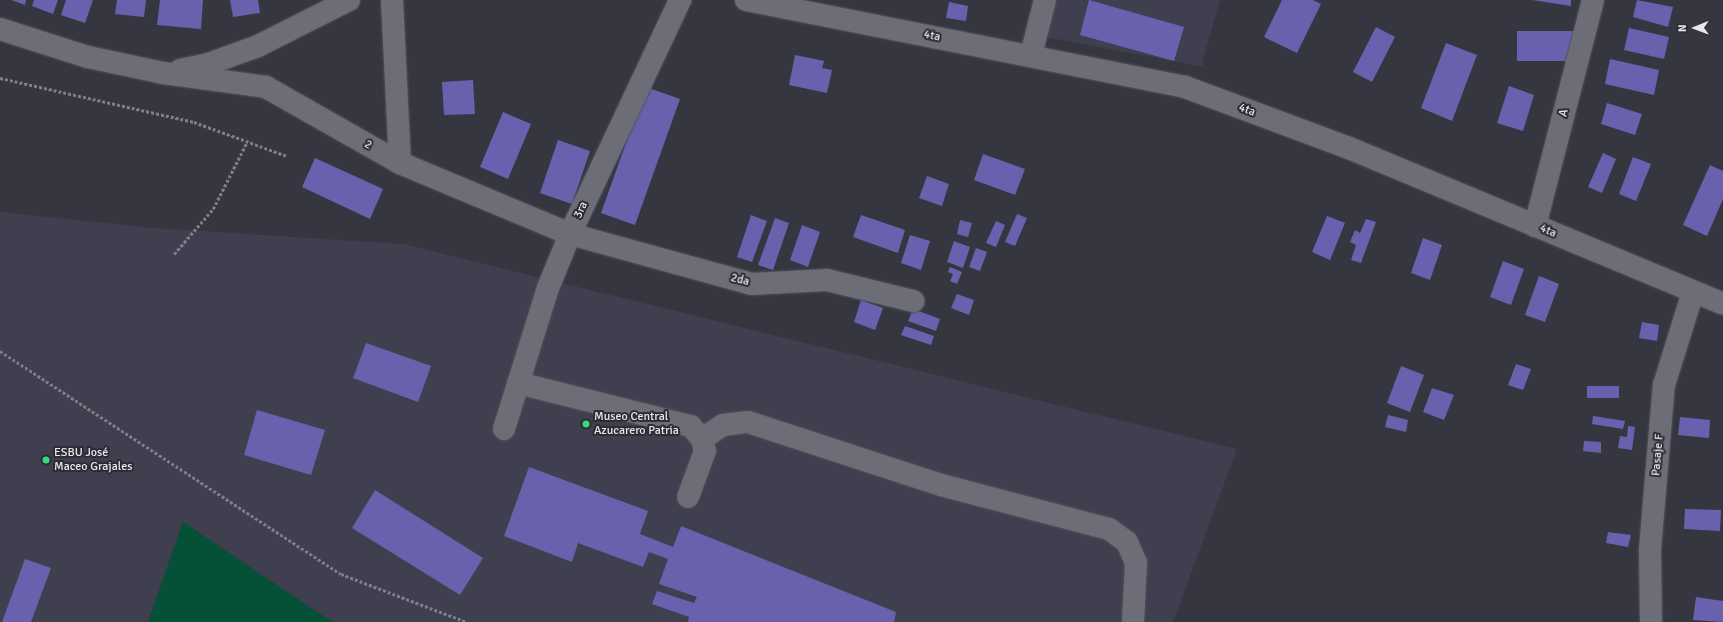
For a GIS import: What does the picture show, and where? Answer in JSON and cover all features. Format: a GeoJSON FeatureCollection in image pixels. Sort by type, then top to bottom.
{"type":"FeatureCollection","features":[{"type":"Feature","properties":{"kind":"street"},"geometry":{"type":"LineString","coordinates":[[163,73],[208,64],[258,46],[350,0]]}},
{"type":"Feature","properties":{"kind":"street"},"geometry":{"type":"LineString","coordinates":[[392,0],[400,162]]}},
{"type":"Feature","properties":{"kind":"street","name":"3ra"},"geometry":{"type":"LineString","coordinates":[[504,429],[570,234],[680,0]]}},
{"type":"Feature","properties":{"kind":"street","name":"4ta"},"geometry":{"type":"LineString","coordinates":[[746,0],[1031,55],[1185,87],[1350,148],[1723,304]]}},
{"type":"Feature","properties":{"kind":"street"},"geometry":{"type":"LineString","coordinates":[[1031,55],[1045,0]]}},
{"type":"Feature","properties":{"kind":"street","name":"A"},"geometry":{"type":"LineString","coordinates":[[1535,226],[1593,0]]}},
{"type":"Feature","properties":{"kind":"street","name":"2"},"geometry":{"type":"LineString","coordinates":[[0,29],[88,57],[163,73],[266,86],[400,162],[570,234]]}},
{"type":"Feature","properties":{"kind":"street","name":"2da"},"geometry":{"type":"LineString","coordinates":[[570,234],[752,284],[827,280],[913,301]]}},
{"type":"Feature","properties":{"kind":"street","name":"Pasaje F"},"geometry":{"type":"LineString","coordinates":[[1651,622],[1650,550],[1664,386],[1693,292]]}},
{"type":"Feature","properties":{"kind":"street"},"geometry":{"type":"LineString","coordinates":[[518,384],[691,426],[702,438],[705,451],[702,466],[688,497]]}},
{"type":"Feature","properties":{"kind":"street"},"geometry":{"type":"LineString","coordinates":[[702,438],[723,425],[748,422],[941,485],[1109,529],[1127,542],[1136,563],[1133,622]]}},
{"type":"Feature","properties":{"kind":"path"},"geometry":{"type":"LineString","coordinates":[[0,78],[194,122],[287,156]]}},
{"type":"Feature","properties":{"kind":"path"},"geometry":{"type":"LineString","coordinates":[[174,254],[213,209],[247,142]]}},
{"type":"Feature","properties":{"kind":"path"},"geometry":{"type":"LineString","coordinates":[[0,352],[341,574],[466,622]]}},
{"type":"Feature","properties":{"kind":"shaded area"},"geometry":{"type":"Polygon","coordinates":[[[1032,0],[1220,0],[1202,62],[1204,67],[1025,33],[1032,0]]]}},
{"type":"Feature","properties":{"kind":"shaded area","name":"Museo Central Azucarero Patria"},"geometry":{"type":"Polygon","coordinates":[[[0,212],[153,228],[403,244],[1237,449],[1173,622],[332,622],[183,522],[148,622],[0,622],[0,212]]]}},
{"type":"Feature","properties":{"kind":"green space"},"geometry":{"type":"Polygon","coordinates":[[[183,522],[332,622],[148,622],[183,522]]]}},
{"type":"Feature","properties":{"kind":"building"},"geometry":{"type":"Polygon","coordinates":[[[11,0],[26,0],[25,5],[11,0]]]}},
{"type":"Feature","properties":{"kind":"building"},"geometry":{"type":"Polygon","coordinates":[[[34,0],[58,0],[53,14],[32,6],[34,0]]]}},
{"type":"Feature","properties":{"kind":"building"},"geometry":{"type":"Polygon","coordinates":[[[66,0],[93,0],[85,23],[61,15],[66,0]]]}},
{"type":"Feature","properties":{"kind":"building"},"geometry":{"type":"Polygon","coordinates":[[[117,0],[146,0],[144,17],[115,14],[117,0]]]}},
{"type":"Feature","properties":{"kind":"building"},"geometry":{"type":"Polygon","coordinates":[[[160,0],[203,0],[201,29],[157,25],[160,0]]]}},
{"type":"Feature","properties":{"kind":"building"},"geometry":{"type":"Polygon","coordinates":[[[230,0],[258,0],[260,13],[233,17],[230,0]]]}},
{"type":"Feature","properties":{"kind":"building"},"geometry":{"type":"Polygon","coordinates":[[[1089,0],[1184,27],[1174,61],[1080,35],[1089,0]]]}},
{"type":"Feature","properties":{"kind":"building"},"geometry":{"type":"Polygon","coordinates":[[[1282,0],[1313,0],[1321,4],[1297,53],[1264,37],[1282,0]]]}},
{"type":"Feature","properties":{"kind":"building"},"geometry":{"type":"Polygon","coordinates":[[[1532,0],[1571,0],[1571,6],[1532,0]]]}},
{"type":"Feature","properties":{"kind":"building"},"geometry":{"type":"Polygon","coordinates":[[[1637,0],[1673,7],[1668,27],[1633,17],[1637,0]]]}},
{"type":"Feature","properties":{"kind":"building"},"geometry":{"type":"Polygon","coordinates":[[[949,2],[968,6],[966,21],[946,18],[949,2]]]}},
{"type":"Feature","properties":{"kind":"building"},"geometry":{"type":"Polygon","coordinates":[[[1376,27],[1395,37],[1372,82],[1353,72],[1376,27]]]}},
{"type":"Feature","properties":{"kind":"building"},"geometry":{"type":"Polygon","coordinates":[[[1629,28],[1669,37],[1664,59],[1624,50],[1629,28]]]}},
{"type":"Feature","properties":{"kind":"building"},"geometry":{"type":"Polygon","coordinates":[[[1517,31],[1574,31],[1574,61],[1517,61],[1517,31]]]}},
{"type":"Feature","properties":{"kind":"building"},"geometry":{"type":"Polygon","coordinates":[[[1446,43],[1477,55],[1452,121],[1421,108],[1446,43]]]}},
{"type":"Feature","properties":{"kind":"building"},"geometry":{"type":"Polygon","coordinates":[[[795,55],[824,61],[822,68],[832,70],[827,93],[789,85],[795,55]]]}},
{"type":"Feature","properties":{"kind":"building"},"geometry":{"type":"Polygon","coordinates":[[[1610,59],[1659,70],[1654,95],[1605,84],[1610,59]]]}},
{"type":"Feature","properties":{"kind":"building"},"geometry":{"type":"Polygon","coordinates":[[[473,80],[475,114],[444,115],[442,82],[473,80]]]}},
{"type":"Feature","properties":{"kind":"building"},"geometry":{"type":"Polygon","coordinates":[[[1509,86],[1534,95],[1523,131],[1497,123],[1509,86]]]}},
{"type":"Feature","properties":{"kind":"building"},"geometry":{"type":"Polygon","coordinates":[[[646,87],[680,99],[635,225],[601,213],[646,87]]]}},
{"type":"Feature","properties":{"kind":"building"},"geometry":{"type":"Polygon","coordinates":[[[1607,103],[1642,114],[1635,135],[1601,124],[1607,103]]]}},
{"type":"Feature","properties":{"kind":"building"},"geometry":{"type":"Polygon","coordinates":[[[503,112],[531,124],[508,179],[480,167],[503,112]]]}},
{"type":"Feature","properties":{"kind":"building"},"geometry":{"type":"Polygon","coordinates":[[[558,140],[590,151],[572,204],[540,193],[558,140]]]}},
{"type":"Feature","properties":{"kind":"building"},"geometry":{"type":"Polygon","coordinates":[[[1603,153],[1616,159],[1602,193],[1588,187],[1603,153]]]}},
{"type":"Feature","properties":{"kind":"building"},"geometry":{"type":"Polygon","coordinates":[[[983,154],[1025,169],[1015,195],[974,180],[983,154]]]}},
{"type":"Feature","properties":{"kind":"building"},"geometry":{"type":"Polygon","coordinates":[[[1633,157],[1651,164],[1636,201],[1619,194],[1633,157]]]}},
{"type":"Feature","properties":{"kind":"building"},"geometry":{"type":"Polygon","coordinates":[[[315,158],[383,189],[370,219],[302,187],[315,158]]]}},
{"type":"Feature","properties":{"kind":"building"},"geometry":{"type":"Polygon","coordinates":[[[1710,165],[1723,171],[1723,199],[1707,236],[1683,225],[1710,165]]]}},
{"type":"Feature","properties":{"kind":"building"},"geometry":{"type":"Polygon","coordinates":[[[927,176],[949,184],[942,206],[919,198],[927,176]]]}},
{"type":"Feature","properties":{"kind":"building"},"geometry":{"type":"Polygon","coordinates":[[[1017,214],[1027,218],[1015,246],[1005,242],[1017,214]]]}},
{"type":"Feature","properties":{"kind":"building"},"geometry":{"type":"Polygon","coordinates":[[[751,215],[767,221],[752,262],[737,257],[751,215]]]}},
{"type":"Feature","properties":{"kind":"building"},"geometry":{"type":"Polygon","coordinates":[[[861,215],[905,230],[898,253],[853,237],[861,215]]]}},
{"type":"Feature","properties":{"kind":"building"},"geometry":{"type":"Polygon","coordinates":[[[1327,216],[1345,223],[1330,260],[1312,252],[1327,216]]]}},
{"type":"Feature","properties":{"kind":"building"},"geometry":{"type":"Polygon","coordinates":[[[775,218],[789,223],[773,270],[758,265],[775,218]]]}},
{"type":"Feature","properties":{"kind":"building"},"geometry":{"type":"Polygon","coordinates":[[[1366,219],[1376,222],[1361,263],[1351,260],[1356,245],[1350,242],[1355,230],[1360,233],[1366,219]]]}},
{"type":"Feature","properties":{"kind":"building"},"geometry":{"type":"Polygon","coordinates":[[[960,220],[972,223],[968,237],[957,234],[960,220]]]}},
{"type":"Feature","properties":{"kind":"building"},"geometry":{"type":"Polygon","coordinates":[[[996,221],[1005,225],[996,247],[986,243],[996,221]]]}},
{"type":"Feature","properties":{"kind":"building"},"geometry":{"type":"Polygon","coordinates":[[[802,225],[820,232],[808,267],[790,260],[802,225]]]}},
{"type":"Feature","properties":{"kind":"building"},"geometry":{"type":"Polygon","coordinates":[[[910,235],[930,241],[921,270],[901,263],[910,235]]]}},
{"type":"Feature","properties":{"kind":"building"},"geometry":{"type":"Polygon","coordinates":[[[1423,238],[1442,245],[1430,280],[1411,273],[1423,238]]]}},
{"type":"Feature","properties":{"kind":"building"},"geometry":{"type":"Polygon","coordinates":[[[954,241],[970,247],[963,268],[947,262],[954,241]]]}},
{"type":"Feature","properties":{"kind":"building"},"geometry":{"type":"Polygon","coordinates":[[[976,248],[987,252],[980,271],[969,267],[976,248]]]}},
{"type":"Feature","properties":{"kind":"building"},"geometry":{"type":"Polygon","coordinates":[[[1503,261],[1524,269],[1511,305],[1490,297],[1503,261]]]}},
{"type":"Feature","properties":{"kind":"building"},"geometry":{"type":"Polygon","coordinates":[[[950,267],[962,272],[957,284],[950,281],[953,274],[948,272],[950,267]]]}},
{"type":"Feature","properties":{"kind":"building"},"geometry":{"type":"Polygon","coordinates":[[[1539,276],[1559,284],[1545,322],[1525,315],[1539,276]]]}},
{"type":"Feature","properties":{"kind":"building"},"geometry":{"type":"Polygon","coordinates":[[[957,294],[974,300],[969,315],[951,308],[957,294]]]}},
{"type":"Feature","properties":{"kind":"building"},"geometry":{"type":"Polygon","coordinates":[[[861,300],[883,308],[875,330],[854,322],[861,300]]]}},
{"type":"Feature","properties":{"kind":"building"},"geometry":{"type":"Polygon","coordinates":[[[913,309],[940,319],[936,331],[908,321],[913,309]]]}},
{"type":"Feature","properties":{"kind":"building"},"geometry":{"type":"Polygon","coordinates":[[[1642,322],[1659,325],[1657,341],[1639,338],[1642,322]]]}},
{"type":"Feature","properties":{"kind":"building"},"geometry":{"type":"Polygon","coordinates":[[[905,326],[934,336],[931,345],[901,335],[905,326]]]}},
{"type":"Feature","properties":{"kind":"building"},"geometry":{"type":"Polygon","coordinates":[[[366,343],[431,366],[418,402],[353,378],[366,343]]]}},
{"type":"Feature","properties":{"kind":"building"},"geometry":{"type":"Polygon","coordinates":[[[1516,364],[1531,369],[1523,390],[1508,385],[1516,364]]]}},
{"type":"Feature","properties":{"kind":"building"},"geometry":{"type":"Polygon","coordinates":[[[1401,366],[1424,375],[1410,412],[1387,403],[1401,366]]]}},
{"type":"Feature","properties":{"kind":"building"},"geometry":{"type":"Polygon","coordinates":[[[1587,386],[1619,386],[1619,398],[1587,398],[1587,386]]]}},
{"type":"Feature","properties":{"kind":"building"},"geometry":{"type":"Polygon","coordinates":[[[1432,388],[1454,395],[1444,420],[1423,412],[1432,388]]]}},
{"type":"Feature","properties":{"kind":"building"},"geometry":{"type":"Polygon","coordinates":[[[257,410],[325,430],[311,475],[244,455],[257,410]]]}},
{"type":"Feature","properties":{"kind":"building"},"geometry":{"type":"Polygon","coordinates":[[[1388,415],[1408,420],[1406,432],[1385,427],[1388,415]]]}},
{"type":"Feature","properties":{"kind":"building"},"geometry":{"type":"Polygon","coordinates":[[[1593,416],[1625,421],[1623,429],[1592,424],[1593,416]]]}},
{"type":"Feature","properties":{"kind":"building"},"geometry":{"type":"Polygon","coordinates":[[[1680,417],[1710,420],[1709,438],[1678,435],[1680,417]]]}},
{"type":"Feature","properties":{"kind":"building"},"geometry":{"type":"Polygon","coordinates":[[[1628,426],[1635,427],[1632,450],[1618,448],[1620,436],[1627,437],[1628,426]]]}},
{"type":"Feature","properties":{"kind":"building"},"geometry":{"type":"Polygon","coordinates":[[[1584,441],[1601,442],[1601,453],[1583,451],[1584,441]]]}},
{"type":"Feature","properties":{"kind":"building"},"geometry":{"type":"Polygon","coordinates":[[[529,467],[648,511],[640,534],[673,547],[681,526],[896,612],[894,622],[688,622],[689,617],[652,604],[657,591],[694,603],[697,597],[659,584],[668,559],[649,552],[643,567],[578,543],[572,562],[504,536],[529,467]]]}},
{"type":"Feature","properties":{"kind":"building"},"geometry":{"type":"Polygon","coordinates":[[[375,490],[483,558],[460,595],[352,528],[375,490]]]}},
{"type":"Feature","properties":{"kind":"building"},"geometry":{"type":"Polygon","coordinates":[[[1685,509],[1721,510],[1720,531],[1684,529],[1685,509]]]}},
{"type":"Feature","properties":{"kind":"building"},"geometry":{"type":"Polygon","coordinates":[[[1608,532],[1631,535],[1628,547],[1606,543],[1608,532]]]}},
{"type":"Feature","properties":{"kind":"building"},"geometry":{"type":"Polygon","coordinates":[[[25,559],[51,568],[31,622],[2,622],[25,559]]]}},
{"type":"Feature","properties":{"kind":"building"},"geometry":{"type":"Polygon","coordinates":[[[1696,597],[1723,601],[1723,622],[1693,620],[1696,597]]]}},
{"type":"Feature","properties":{"kind":"place","name":"Museo Central Azucarero Patria"},"geometry":{"type":"Point","coordinates":[586,424]}},
{"type":"Feature","properties":{"kind":"place","name":"ESBU José Maceo Grajales"},"geometry":{"type":"Point","coordinates":[46,460]}}]}
